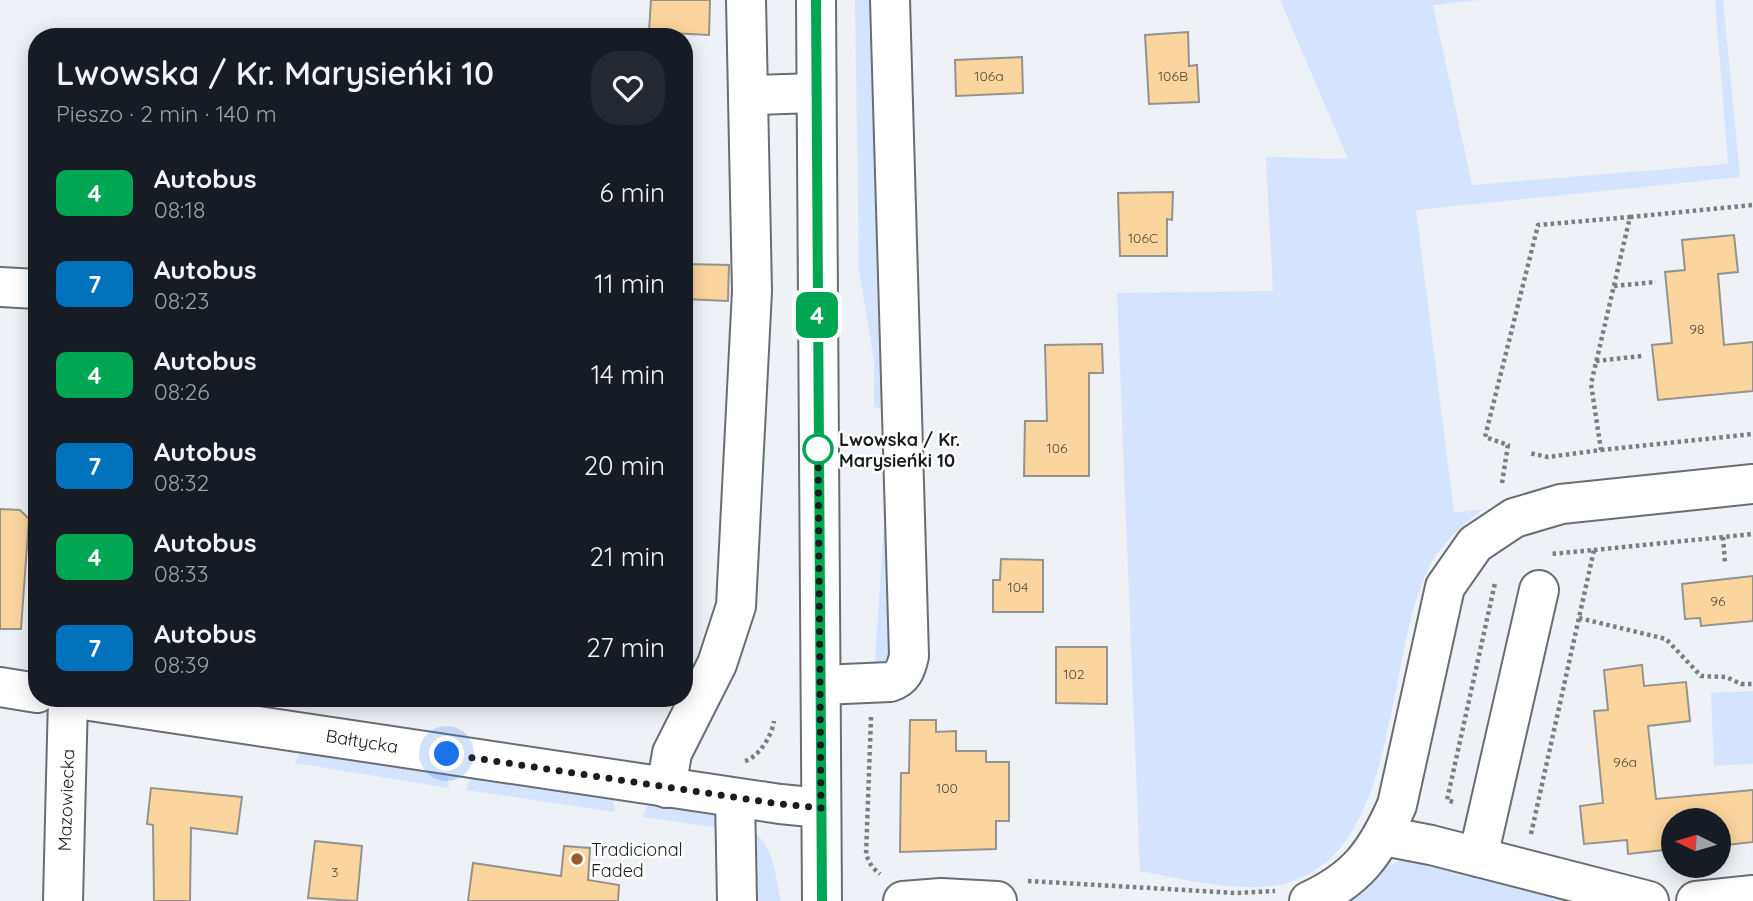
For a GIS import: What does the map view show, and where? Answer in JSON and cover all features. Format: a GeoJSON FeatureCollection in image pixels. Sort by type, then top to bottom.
{"type":"FeatureCollection","features":[{"type":"Feature","properties":{"kind":"street"},"geometry":{"type":"LineString","coordinates":[[666,788],[672,753],[717,664],[736,606],[752,291],[746,0]]}},
{"type":"Feature","properties":{"kind":"street"},"geometry":{"type":"LineString","coordinates":[[816,0],[822,901]]}},
{"type":"Feature","properties":{"kind":"street"},"geometry":{"type":"LineString","coordinates":[[821,685],[870,684],[898,679],[906,670],[909,656],[890,0]]}},
{"type":"Feature","properties":{"kind":"street"},"geometry":{"type":"LineString","coordinates":[[750,95],[816,93]]}},
{"type":"Feature","properties":{"kind":"street"},"geometry":{"type":"LineString","coordinates":[[0,287],[28,289]]}},
{"type":"Feature","properties":{"kind":"street"},"geometry":{"type":"LineString","coordinates":[[1297,894],[1337,888],[1364,863],[1384,836],[1397,805],[1445,587],[1475,544],[1514,519],[1561,504],[1753,484]]}},
{"type":"Feature","properties":{"kind":"street"},"geometry":{"type":"LineString","coordinates":[[1478,857],[1540,572]]}},
{"type":"Feature","properties":{"kind":"street"},"geometry":{"type":"LineString","coordinates":[[0,687],[28,692]]}},
{"type":"Feature","properties":{"kind":"street","name":"Mazowiecka"},"geometry":{"type":"LineString","coordinates":[[63,901],[69,707]]}},
{"type":"Feature","properties":{"kind":"street","name":"Bałtycka"},"geometry":{"type":"LineString","coordinates":[[129,707],[666,788],[738,780],[821,808]]}},
{"type":"Feature","properties":{"kind":"street"},"geometry":{"type":"LineString","coordinates":[[737,901],[738,780]]}},
{"type":"Feature","properties":{"kind":"street"},"geometry":{"type":"LineString","coordinates":[[1384,836],[1649,901]]}},
{"type":"Feature","properties":{"kind":"street"},"geometry":{"type":"LineString","coordinates":[[896,889],[942,898],[989,901],[1010,891]]}},
{"type":"Feature","properties":{"kind":"street"},"geometry":{"type":"LineString","coordinates":[[1696,901],[1753,895]]}},
{"type":"Feature","properties":{"kind":"path"},"geometry":{"type":"LineString","coordinates":[[1501,488],[1508,445],[1485,437],[1538,225],[1753,205]]}},
{"type":"Feature","properties":{"kind":"path"},"geometry":{"type":"LineString","coordinates":[[1601,450],[1591,384],[1630,217]]}},
{"type":"Feature","properties":{"kind":"path"},"geometry":{"type":"LineString","coordinates":[[1614,286],[1656,282]]}},
{"type":"Feature","properties":{"kind":"path"},"geometry":{"type":"LineString","coordinates":[[1596,361],[1642,356]]}},
{"type":"Feature","properties":{"kind":"path"},"geometry":{"type":"LineString","coordinates":[[1529,453],[1548,457],[1753,434]]}},
{"type":"Feature","properties":{"kind":"path"},"geometry":{"type":"LineString","coordinates":[[1540,572],[1594,550],[1753,534]]}},
{"type":"Feature","properties":{"kind":"path"},"geometry":{"type":"LineString","coordinates":[[1723,537],[1726,562]]}},
{"type":"Feature","properties":{"kind":"path"},"geometry":{"type":"LineString","coordinates":[[1530,841],[1594,550]]}},
{"type":"Feature","properties":{"kind":"path"},"geometry":{"type":"LineString","coordinates":[[1458,804],[1447,800],[1497,573]]}},
{"type":"Feature","properties":{"kind":"path"},"geometry":{"type":"LineString","coordinates":[[1579,618],[1666,639],[1700,676],[1726,677],[1741,684],[1753,684]]}},
{"type":"Feature","properties":{"kind":"path"},"geometry":{"type":"LineString","coordinates":[[870,684],[866,855],[872,867],[896,889]]}},
{"type":"Feature","properties":{"kind":"path"},"geometry":{"type":"LineString","coordinates":[[738,780],[772,732],[774,721]]}},
{"type":"Feature","properties":{"kind":"path"},"geometry":{"type":"LineString","coordinates":[[1010,891],[1275,891],[1297,894]]}},
{"type":"Feature","properties":{"kind":"shaded area"},"geometry":{"type":"Polygon","coordinates":[[[855,0],[877,0],[892,663],[877,665],[875,662],[885,506],[884,409],[874,407],[874,360],[859,270],[855,0]]]}},
{"type":"Feature","properties":{"kind":"shaded area"},"geometry":{"type":"Polygon","coordinates":[[[1280,0],[1479,0],[1433,5],[1472,185],[1728,164],[1715,0],[1723,0],[1740,177],[1416,210],[1454,513],[1483,509],[1446,542],[1429,567],[1414,606],[1382,755],[1366,802],[1344,842],[1314,872],[1271,886],[1238,887],[1140,871],[1117,293],[1273,291],[1266,157],[1348,159],[1280,0]]]}},
{"type":"Feature","properties":{"kind":"shaded area"},"geometry":{"type":"Polygon","coordinates":[[[1753,691],[1753,764],[1714,766],[1711,693],[1753,691]]]}},
{"type":"Feature","properties":{"kind":"shaded area"},"geometry":{"type":"Polygon","coordinates":[[[302,750],[447,771],[449,788],[295,763],[302,750]]]}},
{"type":"Feature","properties":{"kind":"shaded area"},"geometry":{"type":"Polygon","coordinates":[[[472,775],[613,797],[615,812],[466,790],[472,775]]]}},
{"type":"Feature","properties":{"kind":"shaded area"},"geometry":{"type":"Polygon","coordinates":[[[649,802],[721,813],[727,829],[643,817],[649,802]]]}},
{"type":"Feature","properties":{"kind":"shaded area"},"geometry":{"type":"Polygon","coordinates":[[[750,828],[769,852],[781,901],[746,901],[750,828]]]}},
{"type":"Feature","properties":{"kind":"shaded area"},"geometry":{"type":"Polygon","coordinates":[[[1404,860],[1601,901],[1346,901],[1385,867],[1404,860]]]}},
{"type":"Feature","properties":{"kind":"building"},"geometry":{"type":"Polygon","coordinates":[[[651,0],[710,0],[709,35],[693,34],[693,28],[649,28],[651,0]]]}},
{"type":"Feature","properties":{"kind":"building"},"geometry":{"type":"Polygon","coordinates":[[[1188,32],[1189,66],[1197,65],[1199,102],[1149,104],[1145,35],[1188,32]]]}},
{"type":"Feature","properties":{"kind":"building"},"geometry":{"type":"Polygon","coordinates":[[[1022,57],[1023,93],[956,96],[955,60],[1022,57]]]}},
{"type":"Feature","properties":{"kind":"building"},"geometry":{"type":"Polygon","coordinates":[[[1173,192],[1172,220],[1167,219],[1167,256],[1120,256],[1118,193],[1173,192]]]}},
{"type":"Feature","properties":{"kind":"building"},"geometry":{"type":"Polygon","coordinates":[[[1734,235],[1738,272],[1718,274],[1724,345],[1753,342],[1753,391],[1658,400],[1652,345],[1672,343],[1665,272],[1685,270],[1682,240],[1734,235]]]}},
{"type":"Feature","properties":{"kind":"building"},"geometry":{"type":"Polygon","coordinates":[[[693,264],[729,265],[728,301],[693,299],[693,264]]]}},
{"type":"Feature","properties":{"kind":"building"},"geometry":{"type":"Polygon","coordinates":[[[1102,344],[1103,373],[1089,373],[1089,476],[1024,476],[1025,421],[1047,421],[1045,345],[1102,344]]]}},
{"type":"Feature","properties":{"kind":"building"},"geometry":{"type":"Polygon","coordinates":[[[0,509],[20,510],[28,518],[21,629],[0,629],[0,509]]]}},
{"type":"Feature","properties":{"kind":"building"},"geometry":{"type":"Polygon","coordinates":[[[1001,559],[1043,560],[1043,612],[993,612],[993,580],[1000,580],[1001,559]]]}},
{"type":"Feature","properties":{"kind":"building"},"geometry":{"type":"Polygon","coordinates":[[[1753,576],[1753,621],[1701,626],[1700,618],[1685,619],[1682,584],[1753,576]]]}},
{"type":"Feature","properties":{"kind":"building"},"geometry":{"type":"Polygon","coordinates":[[[1056,647],[1107,647],[1107,704],[1056,703],[1056,647]]]}},
{"type":"Feature","properties":{"kind":"building"},"geometry":{"type":"Polygon","coordinates":[[[1642,665],[1644,686],[1686,682],[1690,721],[1648,726],[1656,799],[1753,790],[1753,842],[1731,845],[1731,808],[1661,808],[1661,850],[1628,854],[1627,840],[1584,844],[1580,806],[1603,803],[1594,711],[1608,710],[1604,670],[1642,665]]]}},
{"type":"Feature","properties":{"kind":"building"},"geometry":{"type":"Polygon","coordinates":[[[910,720],[936,720],[936,732],[956,731],[956,751],[986,751],[986,762],[1009,762],[1009,821],[996,821],[996,849],[900,852],[901,773],[909,773],[910,720]]]}},
{"type":"Feature","properties":{"kind":"building"},"geometry":{"type":"Polygon","coordinates":[[[151,788],[242,797],[237,834],[191,828],[190,901],[154,901],[153,825],[147,824],[151,788]]]}},
{"type":"Feature","properties":{"kind":"building"},"geometry":{"type":"Polygon","coordinates":[[[315,841],[362,846],[357,901],[308,898],[315,841]]]}},
{"type":"Feature","properties":{"kind":"building"},"geometry":{"type":"Polygon","coordinates":[[[564,846],[590,848],[588,880],[619,885],[618,901],[468,901],[473,863],[561,876],[564,846]]]}},
{"type":"Feature","properties":{"kind":"bus line","name":"4"},"geometry":{"type":"LineString","coordinates":[[816,0],[822,901]]}},
{"type":"Feature","properties":{"kind":"place","name":"Lwowska / Kr. Marysieńki 10"},"geometry":{"type":"Point","coordinates":[818,449]}},
{"type":"Feature","properties":{"kind":"place","name":"Tradicional Faded"},"geometry":{"type":"Point","coordinates":[577,859]}},
{"type":"Feature","properties":{"kind":"route"},"geometry":{"type":"LineString","coordinates":[[447,754],[666,788],[821,808],[818,444],[818,449]]}}]}
